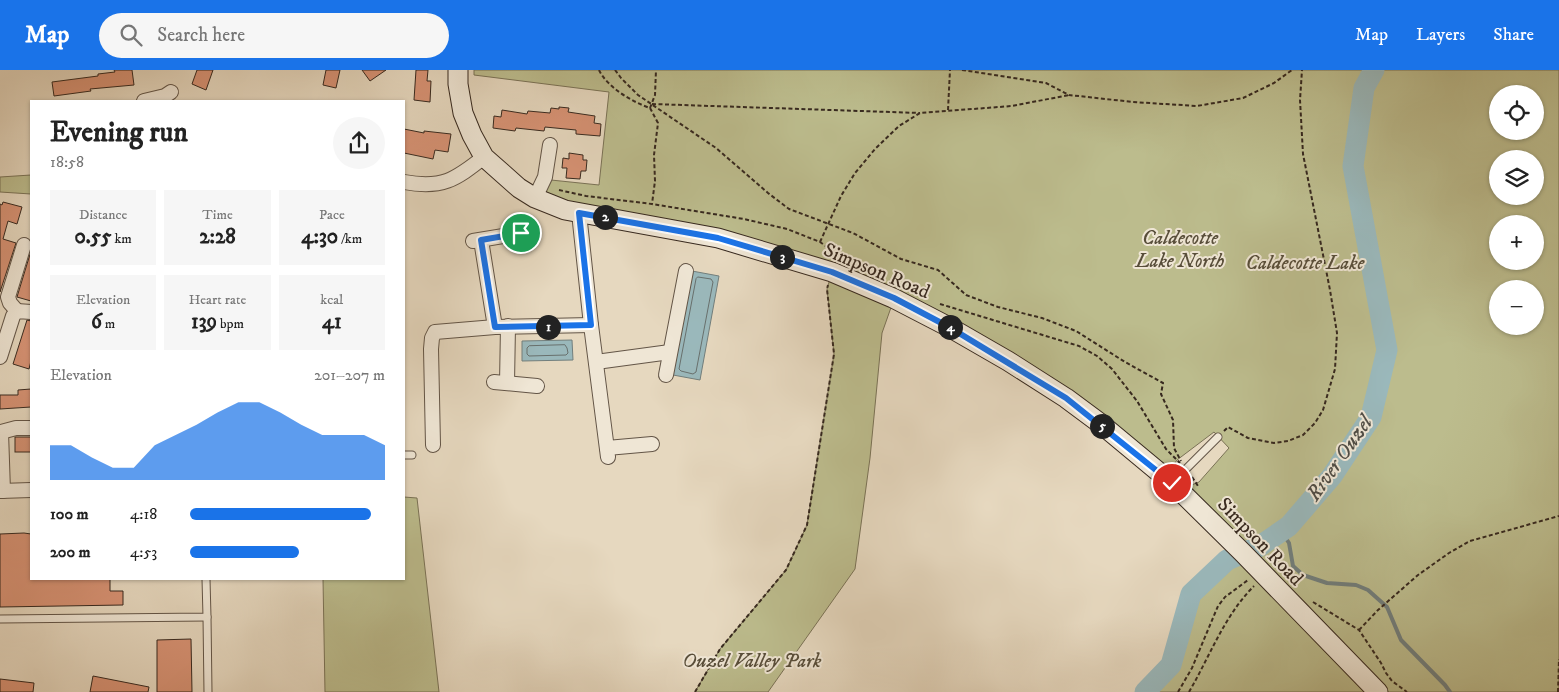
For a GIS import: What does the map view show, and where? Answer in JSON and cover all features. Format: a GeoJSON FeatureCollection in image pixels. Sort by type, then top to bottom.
{"type":"FeatureCollection","features":[{"type":"Feature","properties":{"kind":"street","name":"Simpson Road"},"geometry":{"type":"LineString","coordinates":[[458,70],[458,84],[463,113],[484,157],[519,188],[535,198],[565,210],[718,238],[832,272],[894,298],[949,327],[1008,361],[1066,398],[1172,483],[1378,692]]}},
{"type":"Feature","properties":{"kind":"street"},"geometry":{"type":"LineString","coordinates":[[148,100],[171,92]]}},
{"type":"Feature","properties":{"kind":"street"},"geometry":{"type":"LineString","coordinates":[[535,198],[545,177],[550,145]]}},
{"type":"Feature","properties":{"kind":"street"},"geometry":{"type":"LineString","coordinates":[[405,182],[430,185],[446,182],[466,171],[484,157]]}},
{"type":"Feature","properties":{"kind":"street"},"geometry":{"type":"LineString","coordinates":[[579,213],[591,325],[608,452],[652,444]]}},
{"type":"Feature","properties":{"kind":"street"},"geometry":{"type":"LineString","coordinates":[[521,233],[476,240],[502,327],[500,382],[537,386]]}},
{"type":"Feature","properties":{"kind":"street"},"geometry":{"type":"LineString","coordinates":[[24,245],[8,297],[10,303],[24,312]]}},
{"type":"Feature","properties":{"kind":"street"},"geometry":{"type":"LineString","coordinates":[[666,375],[686,271]]}},
{"type":"Feature","properties":{"kind":"street"},"geometry":{"type":"LineString","coordinates":[[0,357],[13,316],[24,312]]}},
{"type":"Feature","properties":{"kind":"street"},"geometry":{"type":"LineString","coordinates":[[433,445],[431,349],[432,338],[436,332],[502,327],[591,325]]}},
{"type":"Feature","properties":{"kind":"street"},"geometry":{"type":"LineString","coordinates":[[596,362],[670,352]]}},
{"type":"Feature","properties":{"kind":"street"},"geometry":{"type":"LineString","coordinates":[[30,428],[16,428],[1,432],[2,491],[30,490]]}},
{"type":"Feature","properties":{"kind":"lane"},"geometry":{"type":"LineString","coordinates":[[1172,483],[1218,437]]}},
{"type":"Feature","properties":{"kind":"lane"},"geometry":{"type":"LineString","coordinates":[[206,580],[208,692]]}},
{"type":"Feature","properties":{"kind":"lane"},"geometry":{"type":"LineString","coordinates":[[0,619],[207,617]]}},
{"type":"Feature","properties":{"kind":"path"},"geometry":{"type":"LineString","coordinates":[[599,70],[601,75],[620,92],[637,104],[650,108],[658,123],[654,155],[655,181],[652,204]]}},
{"type":"Feature","properties":{"kind":"path"},"geometry":{"type":"LineString","coordinates":[[615,70],[638,95],[716,148],[768,193],[789,208],[853,233],[901,259],[938,270],[966,295],[998,307],[1042,318],[1076,331],[1125,362],[1163,382],[1161,394],[1173,420],[1174,448],[1187,470]]}},
{"type":"Feature","properties":{"kind":"path"},"geometry":{"type":"LineString","coordinates":[[650,108],[655,95],[656,70]]}},
{"type":"Feature","properties":{"kind":"path"},"geometry":{"type":"LineString","coordinates":[[948,111],[950,70]]}},
{"type":"Feature","properties":{"kind":"path"},"geometry":{"type":"LineString","coordinates":[[962,70],[1046,84],[1069,94],[1133,102],[1196,106],[1243,98],[1274,83],[1292,70]]}},
{"type":"Feature","properties":{"kind":"path"},"geometry":{"type":"LineString","coordinates":[[1218,437],[1228,427],[1248,438],[1274,443],[1288,441],[1303,435],[1315,423],[1323,410],[1335,369],[1337,333],[1303,154],[1300,100],[1302,70]]}},
{"type":"Feature","properties":{"kind":"path"},"geometry":{"type":"LineString","coordinates":[[652,104],[920,113],[1012,106],[1069,94]]}},
{"type":"Feature","properties":{"kind":"path"},"geometry":{"type":"LineString","coordinates":[[820,242],[841,196],[856,173],[875,150],[899,126],[920,113]]}},
{"type":"Feature","properties":{"kind":"path"},"geometry":{"type":"LineString","coordinates":[[695,692],[720,649],[786,570],[807,525],[834,354],[826,289],[832,272]]}},
{"type":"Feature","properties":{"kind":"path"},"geometry":{"type":"LineString","coordinates":[[1359,630],[1378,610],[1418,575],[1470,541],[1559,516]]}},
{"type":"Feature","properties":{"kind":"path"},"geometry":{"type":"LineString","coordinates":[[1178,692],[1192,668],[1218,606],[1225,597],[1260,571]]}},
{"type":"Feature","properties":{"kind":"path"},"geometry":{"type":"LineString","coordinates":[[1189,692],[1214,642],[1260,571]]}},
{"type":"Feature","properties":{"kind":"path"},"geometry":{"type":"LineString","coordinates":[[1307,598],[1359,630],[1386,674],[1407,692]]}},
{"type":"Feature","properties":{"kind":"path"},"geometry":{"type":"LineString","coordinates":[[1558,692],[1559,659]]}},
{"type":"Feature","properties":{"kind":"green space","name":"Caldecotte Lake"},"geometry":{"type":"Polygon","coordinates":[[[474,70],[1559,70],[1559,692],[1145,692],[1171,665],[1191,594],[1227,560],[1242,553],[1179,490],[1199,482],[1229,448],[1214,432],[1177,460],[1165,477],[1135,452],[894,299],[882,333],[870,458],[855,569],[768,692],[695,692],[720,649],[786,570],[807,525],[834,354],[827,289],[832,272],[535,198],[551,180],[599,185],[609,92],[474,75],[474,70]]]}},
{"type":"Feature","properties":{"kind":"green space"},"geometry":{"type":"Polygon","coordinates":[[[30,175],[30,194],[0,192],[0,177],[30,175]]]}},
{"type":"Feature","properties":{"kind":"green space"},"geometry":{"type":"Polygon","coordinates":[[[405,497],[417,498],[439,692],[325,692],[323,580],[405,580],[405,497]]]}},
{"type":"Feature","properties":{"kind":"water"},"geometry":{"type":"Polygon","coordinates":[[[692,271],[719,276],[700,380],[673,375],[692,271]]]}},
{"type":"Feature","properties":{"kind":"water"},"geometry":{"type":"Polygon","coordinates":[[[572,340],[573,360],[522,361],[522,341],[572,340]]]}},
{"type":"Feature","properties":{"kind":"building"},"geometry":{"type":"Polygon","coordinates":[[[114,70],[132,70],[134,85],[90,89],[91,91],[54,96],[52,82],[98,76],[98,74],[115,72],[114,70]]]}},
{"type":"Feature","properties":{"kind":"building"},"geometry":{"type":"Polygon","coordinates":[[[197,70],[213,70],[206,90],[192,84],[197,70]]]}},
{"type":"Feature","properties":{"kind":"building"},"geometry":{"type":"Polygon","coordinates":[[[326,70],[340,70],[336,88],[323,85],[326,70]]]}},
{"type":"Feature","properties":{"kind":"building"},"geometry":{"type":"Polygon","coordinates":[[[362,70],[386,70],[370,81],[362,70]]]}},
{"type":"Feature","properties":{"kind":"building"},"geometry":{"type":"Polygon","coordinates":[[[416,70],[428,70],[427,81],[431,81],[430,102],[414,100],[416,70]]]}},
{"type":"Feature","properties":{"kind":"building"},"geometry":{"type":"Polygon","coordinates":[[[559,107],[569,108],[568,112],[595,116],[594,123],[601,124],[600,136],[576,134],[576,130],[545,127],[544,131],[516,128],[515,131],[493,128],[494,116],[501,117],[502,110],[527,114],[528,111],[550,113],[551,108],[559,109],[559,107]]]}},
{"type":"Feature","properties":{"kind":"building"},"geometry":{"type":"Polygon","coordinates":[[[405,129],[424,133],[424,131],[451,134],[448,152],[435,150],[433,159],[405,153],[405,129]]]}},
{"type":"Feature","properties":{"kind":"building"},"geometry":{"type":"Polygon","coordinates":[[[569,153],[583,155],[583,160],[587,160],[586,171],[581,171],[580,179],[566,178],[567,168],[562,168],[563,158],[569,159],[569,153]]]}},
{"type":"Feature","properties":{"kind":"building"},"geometry":{"type":"Polygon","coordinates":[[[3,202],[22,207],[17,224],[8,221],[3,239],[16,243],[0,292],[0,204],[2,205],[3,202]]]}},
{"type":"Feature","properties":{"kind":"building"},"geometry":{"type":"Polygon","coordinates":[[[30,254],[30,301],[17,297],[30,254]]]}},
{"type":"Feature","properties":{"kind":"building"},"geometry":{"type":"Polygon","coordinates":[[[27,320],[30,321],[29,369],[13,364],[27,320]]]}},
{"type":"Feature","properties":{"kind":"building"},"geometry":{"type":"Polygon","coordinates":[[[30,389],[30,407],[0,409],[0,395],[18,395],[18,390],[30,389]]]}},
{"type":"Feature","properties":{"kind":"building"},"geometry":{"type":"Polygon","coordinates":[[[15,437],[30,437],[30,452],[15,452],[15,437]]]}},
{"type":"Feature","properties":{"kind":"building"},"geometry":{"type":"Polygon","coordinates":[[[0,534],[30,534],[30,580],[110,580],[110,591],[123,591],[123,605],[0,607],[0,534]]]}},
{"type":"Feature","properties":{"kind":"building"},"geometry":{"type":"Polygon","coordinates":[[[191,639],[192,692],[157,692],[157,640],[191,639]]]}},
{"type":"Feature","properties":{"kind":"building"},"geometry":{"type":"Polygon","coordinates":[[[93,676],[149,687],[148,692],[90,692],[93,676]]]}},
{"type":"Feature","properties":{"kind":"building"},"geometry":{"type":"Polygon","coordinates":[[[0,679],[34,683],[33,692],[0,692],[0,679]]]}},
{"type":"Feature","properties":{"kind":"waterway","name":"River Ouzel"},"geometry":{"type":"LineString","coordinates":[[1145,692],[1171,665],[1191,594],[1227,560],[1260,546],[1289,526],[1332,476],[1371,417],[1387,350],[1353,166],[1364,88],[1374,70]]}},
{"type":"Feature","properties":{"kind":"waterway"},"geometry":{"type":"LineString","coordinates":[[1281,531],[1289,543],[1293,566],[1303,575],[1327,583],[1356,585],[1368,590],[1387,607],[1401,640],[1450,692]]}},
{"type":"Feature","properties":{"kind":"route"},"geometry":{"type":"LineString","coordinates":[[521,233],[481,240],[495,327],[591,325],[579,213],[718,238],[832,272],[894,298],[949,327],[1008,361],[1066,398],[1101,424],[1172,483]]}},
{"type":"Feature","properties":{"kind":"park label","name":"Caldecotte Lake North"},"geometry":{"type":"Point","coordinates":[1180,248]}},
{"type":"Feature","properties":{"kind":"park label","name":"Ouzel Valley Park"},"geometry":{"type":"Point","coordinates":[752,660]}}]}
